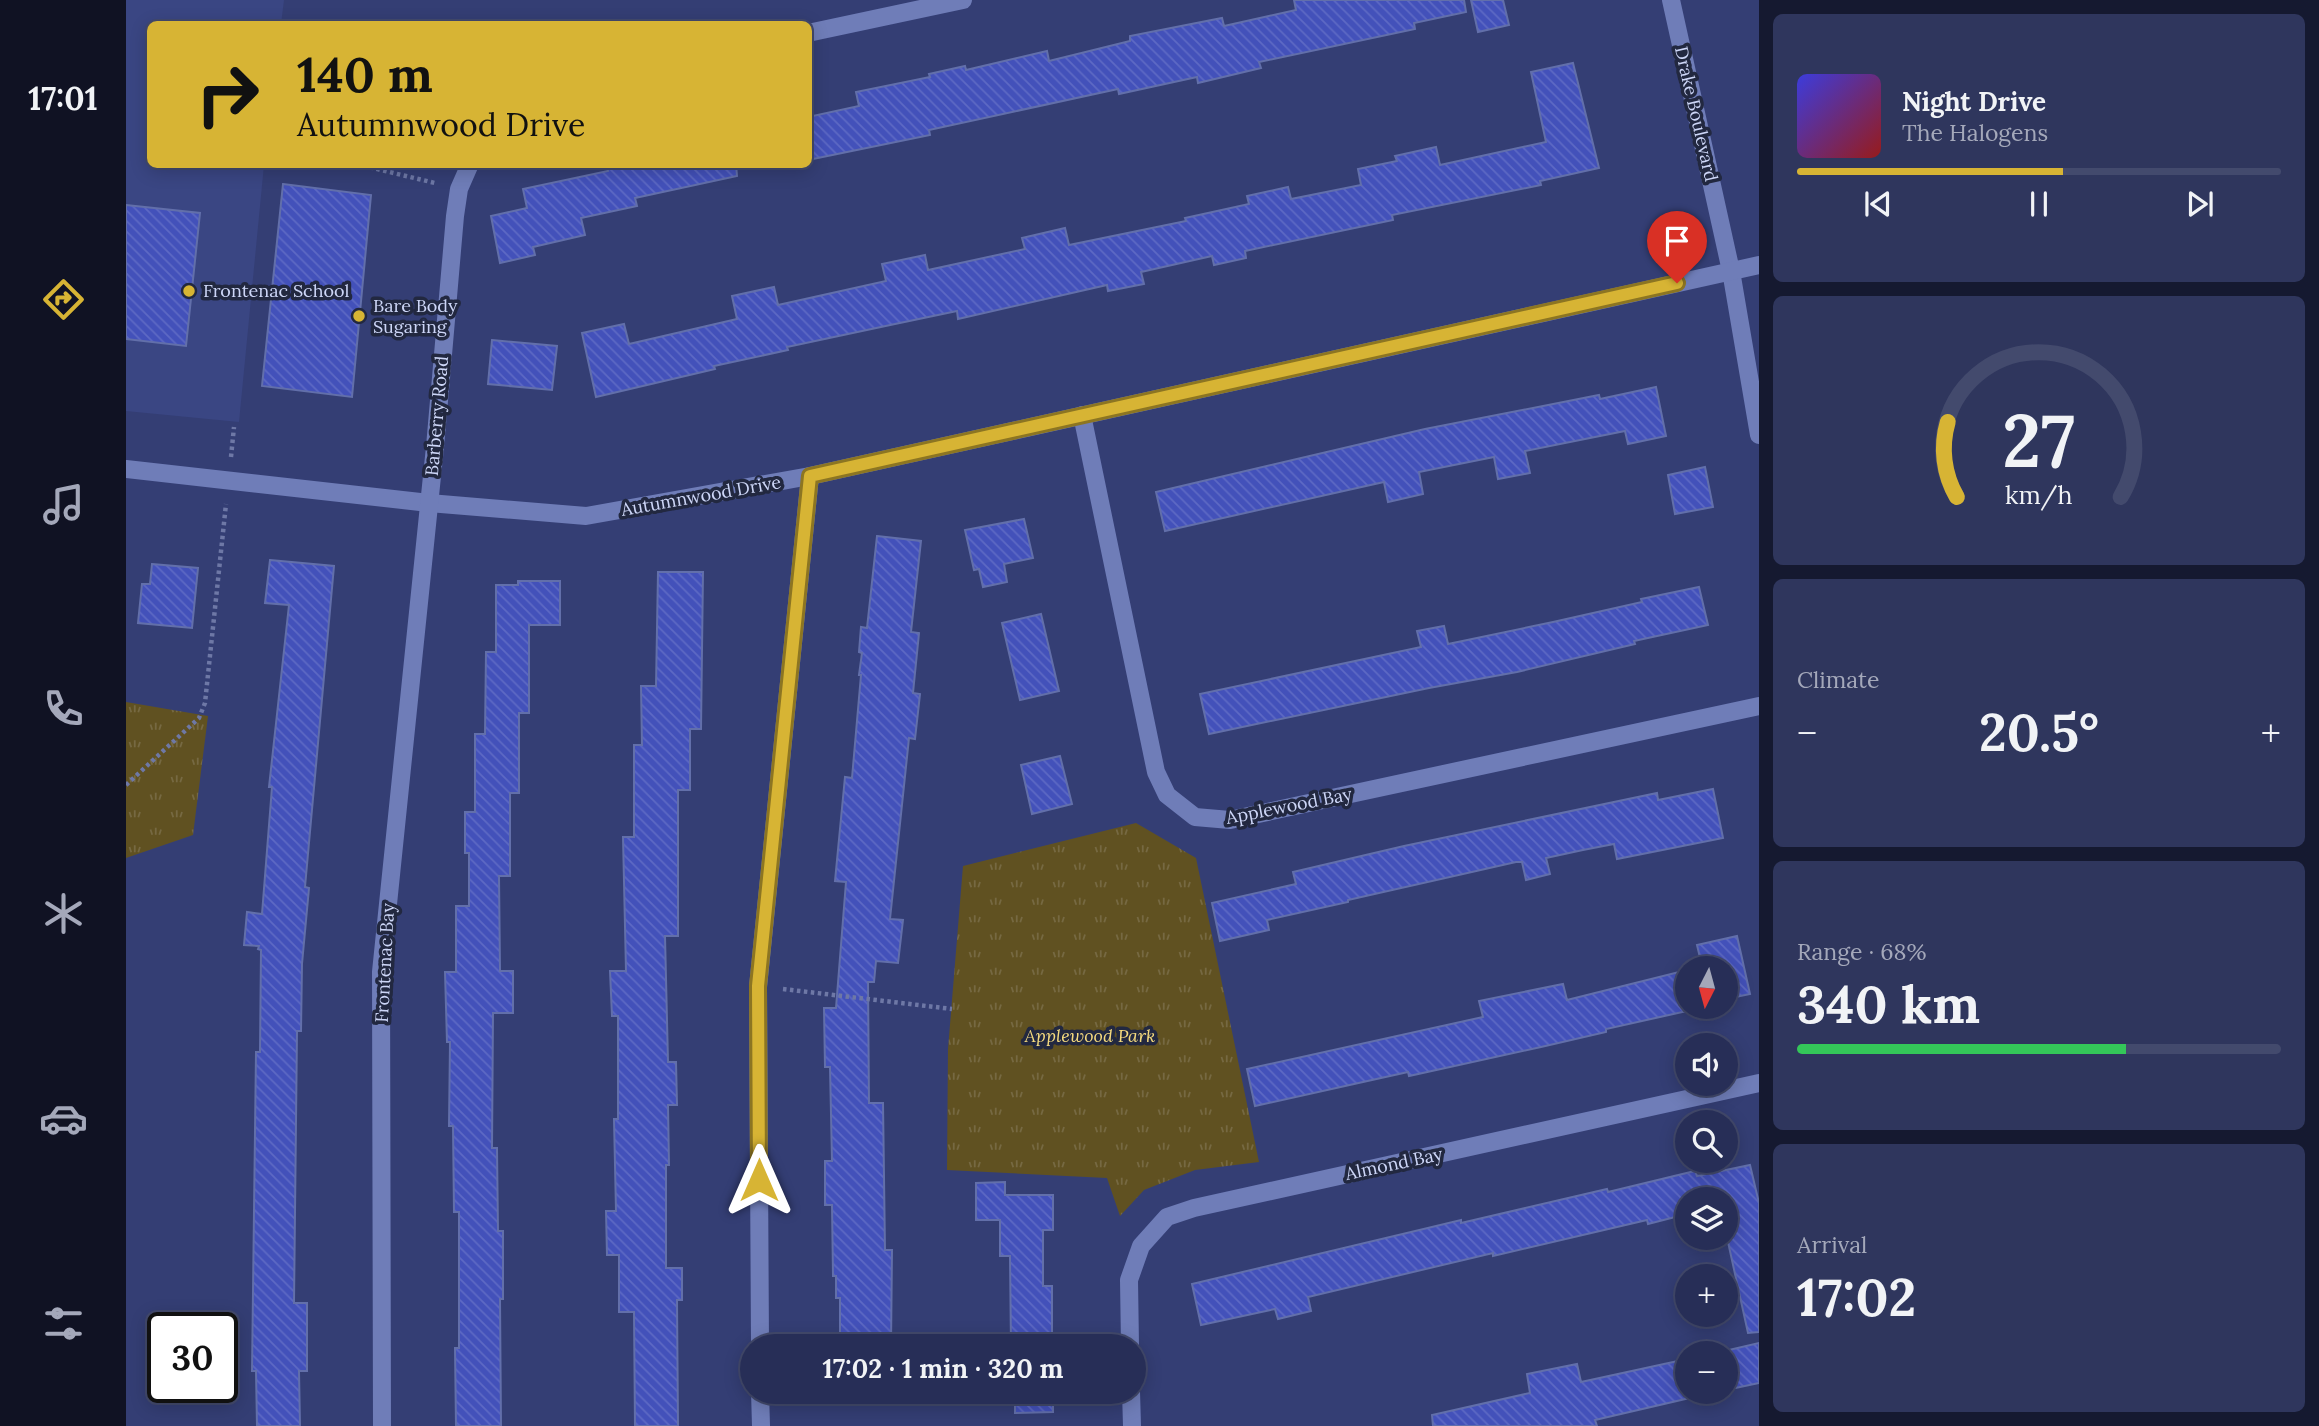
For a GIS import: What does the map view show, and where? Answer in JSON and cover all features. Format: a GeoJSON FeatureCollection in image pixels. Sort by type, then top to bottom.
{"type":"FeatureCollection","features":[{"type":"Feature","properties":{"kind":"street"},"geometry":{"type":"LineString","coordinates":[[812,32],[963,0]]}},
{"type":"Feature","properties":{"kind":"street","name":"Drake Boulevard"},"geometry":{"type":"LineString","coordinates":[[1671,0],[1731,271],[1759,435]]}},
{"type":"Feature","properties":{"kind":"street","name":"Barberry Road"},"geometry":{"type":"LineString","coordinates":[[429,503],[460,189],[468,168]]}},
{"type":"Feature","properties":{"kind":"street","name":"Autumnwood Drive"},"geometry":{"type":"LineString","coordinates":[[126,469],[429,503],[586,516],[810,476],[1759,265]]}},
{"type":"Feature","properties":{"kind":"street","name":"Applewood Bay"},"geometry":{"type":"LineString","coordinates":[[1082,415],[1156,772],[1167,795],[1195,817],[1230,820],[1759,706]]}},
{"type":"Feature","properties":{"kind":"street"},"geometry":{"type":"LineString","coordinates":[[760,1334],[758,986],[810,476]]}},
{"type":"Feature","properties":{"kind":"street","name":"Frontenac Bay"},"geometry":{"type":"LineString","coordinates":[[382,1426],[381,972],[429,503]]}},
{"type":"Feature","properties":{"kind":"street","name":"Almond Bay"},"geometry":{"type":"LineString","coordinates":[[1130,1334],[1129,1280],[1141,1246],[1167,1217],[1194,1208],[1759,1083]]}},
{"type":"Feature","properties":{"kind":"street"},"geometry":{"type":"LineString","coordinates":[[760,1404],[761,1426]]}},
{"type":"Feature","properties":{"kind":"street"},"geometry":{"type":"LineString","coordinates":[[1131,1404],[1132,1426]]}},
{"type":"Feature","properties":{"kind":"path"},"geometry":{"type":"LineString","coordinates":[[373,168],[460,189]]}},
{"type":"Feature","properties":{"kind":"path"},"geometry":{"type":"LineString","coordinates":[[126,785],[199,718],[205,704],[234,427]]}},
{"type":"Feature","properties":{"kind":"path"},"geometry":{"type":"LineString","coordinates":[[758,986],[952,1009]]}},
{"type":"Feature","properties":{"kind":"shaded area","name":"Frontenac School"},"geometry":{"type":"Polygon","coordinates":[[[126,0],[284,0],[281,21],[147,21],[147,168],[264,168],[239,422],[126,411],[126,0]]]}},
{"type":"Feature","properties":{"kind":"green space"},"geometry":{"type":"Polygon","coordinates":[[[126,702],[208,716],[193,835],[126,858],[126,702]]]}},
{"type":"Feature","properties":{"kind":"green space","name":"Applewood Park"},"geometry":{"type":"Polygon","coordinates":[[[1136,823],[1196,858],[1259,1162],[1195,1170],[1144,1190],[1120,1216],[1107,1178],[947,1170],[948,1049],[963,866],[1136,823]]]}},
{"type":"Feature","properties":{"kind":"building"},"geometry":{"type":"Polygon","coordinates":[[[1294,0],[1464,0],[1466,12],[1414,23],[1415,29],[1259,62],[1261,68],[1198,83],[1197,77],[1119,94],[1118,89],[929,130],[930,135],[812,159],[812,116],[859,106],[856,92],[930,77],[929,74],[965,66],[966,70],[1047,51],[1049,61],[1130,41],[1130,36],[1222,18],[1224,26],[1296,10],[1294,0]]]}},
{"type":"Feature","properties":{"kind":"building"},"geometry":{"type":"Polygon","coordinates":[[[1471,0],[1503,0],[1509,25],[1478,32],[1471,0]]]}},
{"type":"Feature","properties":{"kind":"building"},"geometry":{"type":"Polygon","coordinates":[[[1573,63],[1599,168],[1540,181],[1541,185],[1392,215],[1393,220],[1245,251],[1246,258],[1214,265],[1212,256],[1141,272],[1144,284],[1108,291],[1107,285],[958,319],[957,311],[787,347],[788,350],[596,397],[582,333],[624,324],[629,344],[737,319],[732,296],[774,287],[778,305],[886,281],[882,264],[925,255],[928,270],[1025,249],[1022,238],[1065,228],[1069,245],[1186,221],[1185,218],[1249,204],[1247,196],[1288,187],[1291,199],[1361,185],[1358,169],[1397,161],[1395,156],[1436,147],[1440,165],[1546,142],[1531,72],[1573,63]]]}},
{"type":"Feature","properties":{"kind":"building"},"geometry":{"type":"Polygon","coordinates":[[[608,168],[736,168],[737,176],[635,198],[637,206],[581,218],[585,235],[533,247],[535,255],[500,263],[491,216],[527,208],[523,189],[608,171],[608,168]]]}},
{"type":"Feature","properties":{"kind":"building"},"geometry":{"type":"Polygon","coordinates":[[[283,184],[371,195],[352,397],[262,386],[283,184]]]}},
{"type":"Feature","properties":{"kind":"building"},"geometry":{"type":"Polygon","coordinates":[[[126,205],[200,213],[186,346],[126,339],[126,205]]]}},
{"type":"Feature","properties":{"kind":"building"},"geometry":{"type":"Polygon","coordinates":[[[492,340],[557,346],[552,390],[488,384],[492,340]]]}},
{"type":"Feature","properties":{"kind":"building"},"geometry":{"type":"Polygon","coordinates":[[[1656,387],[1666,436],[1628,444],[1625,431],[1525,451],[1530,473],[1498,479],[1494,457],[1419,472],[1423,494],[1388,502],[1384,482],[1165,531],[1156,492],[1425,429],[1599,395],[1600,399],[1656,387]]]}},
{"type":"Feature","properties":{"kind":"building"},"geometry":{"type":"Polygon","coordinates":[[[1705,467],[1713,507],[1675,514],[1668,475],[1705,467]]]}},
{"type":"Feature","properties":{"kind":"building"},"geometry":{"type":"Polygon","coordinates":[[[1024,519],[1033,558],[1004,564],[1007,582],[983,587],[979,569],[974,570],[965,530],[1024,519]]]}},
{"type":"Feature","properties":{"kind":"building"},"geometry":{"type":"Polygon","coordinates":[[[877,536],[921,541],[911,632],[919,633],[913,693],[920,694],[915,739],[909,738],[890,919],[903,920],[898,963],[876,961],[874,982],[868,982],[869,1103],[883,1103],[885,1250],[892,1250],[891,1334],[840,1334],[840,1298],[836,1298],[836,1276],[833,1276],[832,1205],[825,1205],[825,1161],[832,1161],[830,1067],[825,1067],[824,1008],[836,1008],[846,882],[835,881],[845,777],[852,778],[861,675],[861,627],[867,628],[877,536]]]}},
{"type":"Feature","properties":{"kind":"building"},"geometry":{"type":"Polygon","coordinates":[[[270,560],[334,566],[305,887],[309,888],[302,964],[301,1031],[297,1031],[294,1303],[307,1303],[307,1371],[299,1371],[300,1426],[257,1426],[256,1371],[252,1371],[256,1052],[260,1052],[261,950],[258,949],[259,946],[244,945],[247,912],[262,914],[272,787],[269,787],[289,605],[265,603],[270,560]]]}},
{"type":"Feature","properties":{"kind":"building"},"geometry":{"type":"Polygon","coordinates":[[[152,564],[198,568],[192,628],[138,623],[142,584],[150,584],[152,564]]]}},
{"type":"Feature","properties":{"kind":"building"},"geometry":{"type":"Polygon","coordinates":[[[658,572],[703,572],[701,729],[690,729],[690,790],[678,790],[678,936],[665,936],[668,1062],[676,1062],[677,1105],[668,1105],[666,1268],[682,1268],[682,1300],[677,1300],[678,1426],[635,1426],[634,1312],[619,1312],[619,1255],[607,1255],[606,1211],[616,1211],[614,1119],[618,1119],[618,1016],[612,1016],[610,971],[626,971],[623,837],[634,837],[634,745],[642,745],[641,686],[656,686],[658,572]]]}},
{"type":"Feature","properties":{"kind":"building"},"geometry":{"type":"Polygon","coordinates":[[[518,581],[560,581],[560,625],[529,625],[529,713],[519,713],[519,793],[510,793],[510,876],[499,876],[500,971],[513,971],[513,1013],[493,1013],[492,1148],[497,1148],[498,1231],[503,1231],[503,1299],[500,1299],[501,1426],[456,1426],[459,1212],[454,1212],[453,1126],[449,1126],[450,1042],[447,1042],[445,972],[456,972],[456,906],[469,906],[469,853],[465,853],[465,812],[475,812],[475,734],[485,734],[486,652],[496,652],[496,585],[518,585],[518,581]]]}},
{"type":"Feature","properties":{"kind":"building"},"geometry":{"type":"Polygon","coordinates":[[[1699,587],[1708,625],[1634,641],[1635,644],[1517,672],[1209,734],[1200,694],[1421,647],[1417,631],[1444,626],[1448,644],[1699,587]]]}},
{"type":"Feature","properties":{"kind":"building"},"geometry":{"type":"Polygon","coordinates":[[[1041,614],[1059,691],[1020,700],[1002,623],[1041,614]]]}},
{"type":"Feature","properties":{"kind":"building"},"geometry":{"type":"Polygon","coordinates":[[[1060,756],[1072,804],[1032,814],[1021,765],[1060,756]]]}},
{"type":"Feature","properties":{"kind":"building"},"geometry":{"type":"Polygon","coordinates":[[[1713,789],[1723,838],[1617,859],[1614,844],[1583,850],[1546,858],[1550,874],[1526,880],[1522,862],[1516,862],[1267,920],[1269,930],[1220,941],[1212,903],[1296,884],[1293,872],[1657,793],[1658,800],[1713,789]]]}},
{"type":"Feature","properties":{"kind":"building"},"geometry":{"type":"Polygon","coordinates":[[[1737,936],[1750,994],[1738,996],[1738,956],[1700,956],[1697,945],[1737,936]]]}},
{"type":"Feature","properties":{"kind":"building"},"geometry":{"type":"Polygon","coordinates":[[[1675,973],[1675,1014],[1541,1047],[1409,1076],[1408,1072],[1255,1106],[1247,1069],[1483,1017],[1479,1001],[1563,984],[1567,1000],[1675,973]]]}},
{"type":"Feature","properties":{"kind":"building"},"geometry":{"type":"Polygon","coordinates":[[[1750,1165],[1759,1203],[1759,1332],[1748,1333],[1738,1288],[1738,1264],[1733,1264],[1730,1250],[1738,1250],[1738,1187],[1675,1187],[1675,1217],[1648,1224],[1647,1220],[1493,1256],[1493,1253],[1308,1297],[1311,1311],[1278,1319],[1275,1309],[1201,1325],[1192,1284],[1461,1220],[1461,1223],[1687,1173],[1696,1173],[1697,1176],[1738,1173],[1738,1167],[1750,1165]]]}},
{"type":"Feature","properties":{"kind":"building"},"geometry":{"type":"Polygon","coordinates":[[[1005,1182],[1005,1195],[1053,1195],[1053,1230],[1043,1230],[1043,1286],[1052,1286],[1052,1334],[1011,1334],[1010,1256],[1000,1256],[1000,1220],[976,1220],[976,1183],[1005,1182]]]}},
{"type":"Feature","properties":{"kind":"building"},"geometry":{"type":"Polygon","coordinates":[[[1759,1343],[1759,1383],[1738,1387],[1738,1348],[1759,1343]]]}},
{"type":"Feature","properties":{"kind":"building"},"geometry":{"type":"Polygon","coordinates":[[[1675,1362],[1675,1401],[1595,1420],[1597,1426],[1433,1426],[1432,1415],[1530,1393],[1527,1374],[1577,1364],[1581,1382],[1675,1362]]]}},
{"type":"Feature","properties":{"kind":"building"},"geometry":{"type":"Polygon","coordinates":[[[1015,1404],[1053,1404],[1053,1412],[1015,1413],[1015,1404]]]}},
{"type":"Feature","properties":{"kind":"place","name":"Frontenac School"},"geometry":{"type":"Point","coordinates":[189,291]}},
{"type":"Feature","properties":{"kind":"place","name":"Bare Body Sugaring"},"geometry":{"type":"Point","coordinates":[359,316]}},
{"type":"Feature","properties":{"kind":"route"},"geometry":{"type":"LineString","coordinates":[[759,1180],[758,986],[810,476],[1677,283]]}}]}
